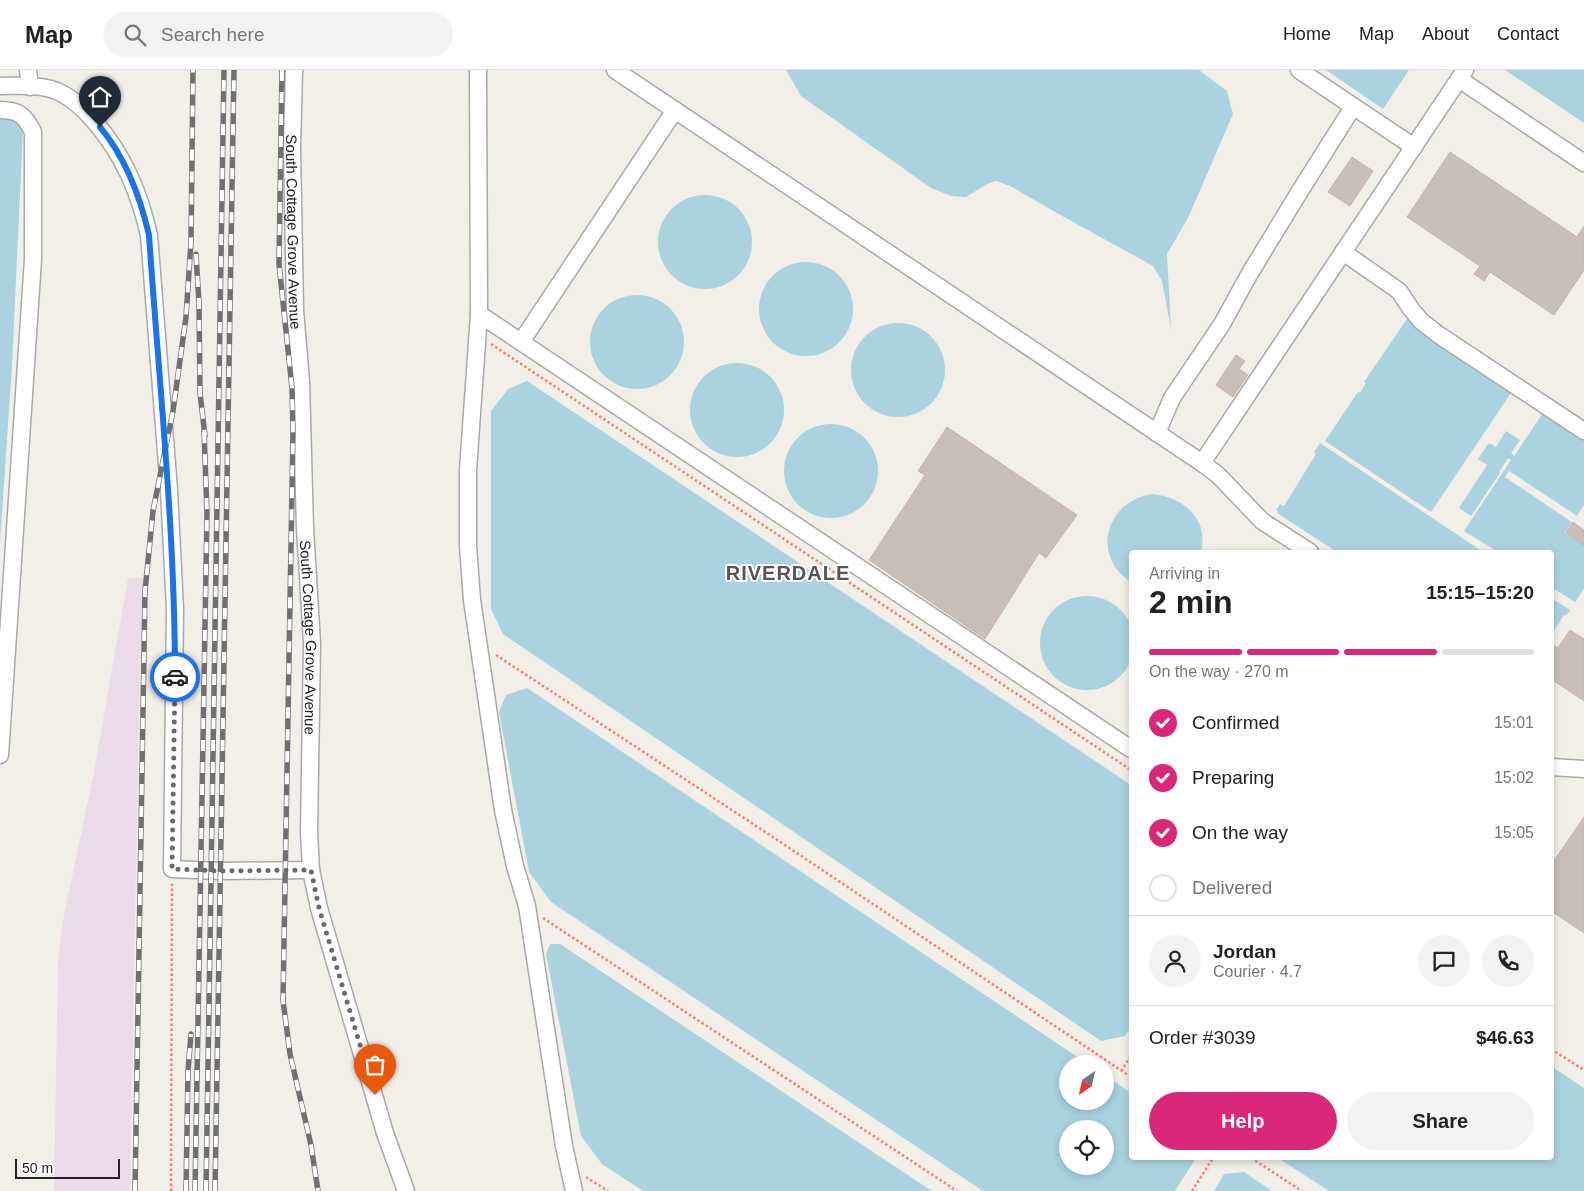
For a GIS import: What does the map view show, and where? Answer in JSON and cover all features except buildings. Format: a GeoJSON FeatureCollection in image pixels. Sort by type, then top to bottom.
{"type":"FeatureCollection","features":[{"type":"Feature","properties":{"kind":"street"},"geometry":{"type":"LineString","coordinates":[[28,70],[30,87]]}},
{"type":"Feature","properties":{"kind":"street","name":"South Cottage Grove Avenue"},"geometry":{"type":"LineString","coordinates":[[294,70],[292,148],[295,310],[301,382],[305,528],[312,643],[309,832],[311,870],[319,908],[386,1133],[406,1191]]}},
{"type":"Feature","properties":{"kind":"street"},"geometry":{"type":"LineString","coordinates":[[478,70],[479,314],[468,470],[468,546],[472,600],[503,810],[526,906],[564,1146],[574,1191]]}},
{"type":"Feature","properties":{"kind":"street"},"geometry":{"type":"LineString","coordinates":[[616,70],[1202,463],[1218,475],[1262,521],[1307,550]]}},
{"type":"Feature","properties":{"kind":"street"},"geometry":{"type":"LineString","coordinates":[[1299,70],[1414,147]]}},
{"type":"Feature","properties":{"kind":"street"},"geometry":{"type":"LineString","coordinates":[[1202,463],[1462,75],[1584,163]]}},
{"type":"Feature","properties":{"kind":"street"},"geometry":{"type":"LineString","coordinates":[[0,86],[30,87],[57,91],[73,100],[88,114],[111,141],[128,170],[139,197],[149,235],[169,490],[175,609],[172,869],[220,871],[311,870]]}},
{"type":"Feature","properties":{"kind":"street"},"geometry":{"type":"LineString","coordinates":[[1157,433],[1172,398],[1222,324],[1300,190],[1353,107]]}},
{"type":"Feature","properties":{"kind":"street"},"geometry":{"type":"LineString","coordinates":[[0,110],[18,113],[28,120],[33,132],[33,259],[0,755]]}},
{"type":"Feature","properties":{"kind":"street"},"geometry":{"type":"LineString","coordinates":[[520,342],[675,110]]}},
{"type":"Feature","properties":{"kind":"street"},"geometry":{"type":"LineString","coordinates":[[1343,252],[1399,291],[1410,309],[1421,321],[1439,335],[1584,431]]}},
{"type":"Feature","properties":{"kind":"street"},"geometry":{"type":"LineString","coordinates":[[479,314],[1129,747]]}},
{"type":"Feature","properties":{"kind":"street"},"geometry":{"type":"LineString","coordinates":[[1554,767],[1584,769]]}},
{"type":"Feature","properties":{"kind":"path"},"geometry":{"type":"LineString","coordinates":[[477,335],[1129,769]]}},
{"type":"Feature","properties":{"kind":"path"},"geometry":{"type":"LineString","coordinates":[[478,643],[782,843],[1129,1076]]}},
{"type":"Feature","properties":{"kind":"path"},"geometry":{"type":"LineString","coordinates":[[171,1191],[172,869]]}},
{"type":"Feature","properties":{"kind":"path"},"geometry":{"type":"LineString","coordinates":[[526,906],[957,1191]]}},
{"type":"Feature","properties":{"kind":"path"},"geometry":{"type":"LineString","coordinates":[[1554,1051],[1584,1070]]}},
{"type":"Feature","properties":{"kind":"path"},"geometry":{"type":"LineString","coordinates":[[1121,1071],[1129,1059]]}},
{"type":"Feature","properties":{"kind":"path"},"geometry":{"type":"LineString","coordinates":[[1192,1191],[1212,1160]]}},
{"type":"Feature","properties":{"kind":"path"},"geometry":{"type":"LineString","coordinates":[[1254,1160],[1302,1191]]}},
{"type":"Feature","properties":{"kind":"path"},"geometry":{"type":"LineString","coordinates":[[568,1164],[608,1191]]}},
{"type":"Feature","properties":{"kind":"shaded area"},"geometry":{"type":"Polygon","coordinates":[[[128,578],[143,578],[130,1191],[54,1191],[58,960],[64,915],[93,777],[128,578]]]}},
{"type":"Feature","properties":{"kind":"water"},"geometry":{"type":"Polygon","coordinates":[[[786,70],[1199,70],[1227,91],[1233,114],[1188,218],[1167,254],[1171,329],[1162,281],[1153,266],[1010,186],[996,181],[987,184],[966,197],[951,196],[931,188],[801,96],[786,70]]]}},
{"type":"Feature","properties":{"kind":"water"},"geometry":{"type":"Polygon","coordinates":[[[1326,70],[1409,70],[1383,109],[1326,70]]]}},
{"type":"Feature","properties":{"kind":"water"},"geometry":{"type":"Polygon","coordinates":[[[1505,70],[1584,70],[1584,123],[1505,70]]]}},
{"type":"Feature","properties":{"kind":"water"},"geometry":{"type":"Polygon","coordinates":[[[0,117],[14,119],[23,130],[12,366],[0,543],[0,117]]]}},
{"type":"Feature","properties":{"kind":"water"},"geometry":{"type":"Polygon","coordinates":[[[705,195],[723,198],[738,209],[749,224],[752,242],[749,260],[738,275],[723,286],[705,289],[687,286],[672,275],[661,260],[658,242],[661,224],[672,209],[687,198],[705,195]]]}},
{"type":"Feature","properties":{"kind":"water"},"geometry":{"type":"Polygon","coordinates":[[[806,262],[824,265],[839,276],[850,291],[853,309],[850,327],[839,342],[824,353],[806,356],[788,353],[773,342],[762,327],[759,309],[762,291],[773,276],[788,265],[806,262]]]}},
{"type":"Feature","properties":{"kind":"water"},"geometry":{"type":"Polygon","coordinates":[[[637,295],[655,298],[670,309],[681,324],[684,342],[681,360],[670,375],[655,386],[637,389],[619,386],[604,375],[593,360],[590,342],[593,324],[604,309],[619,298],[637,295]]]}},
{"type":"Feature","properties":{"kind":"water"},"geometry":{"type":"Polygon","coordinates":[[[1407,319],[1513,390],[1431,512],[1325,441],[1358,392],[1360,393],[1366,383],[1364,382],[1407,319]]]}},
{"type":"Feature","properties":{"kind":"water"},"geometry":{"type":"Polygon","coordinates":[[[898,323],[916,326],[931,337],[942,352],[945,370],[942,388],[931,403],[916,414],[898,417],[880,414],[865,403],[854,388],[851,370],[854,352],[865,337],[880,326],[898,323]]]}},
{"type":"Feature","properties":{"kind":"water"},"geometry":{"type":"Polygon","coordinates":[[[737,363],[755,366],[770,377],[781,392],[784,410],[781,428],[770,443],[755,454],[737,457],[719,454],[704,443],[693,428],[690,410],[693,392],[704,377],[719,366],[737,363]]]}},
{"type":"Feature","properties":{"kind":"water"},"geometry":{"type":"Polygon","coordinates":[[[527,381],[1129,784],[1129,1030],[1125,1036],[1101,1041],[503,634],[491,609],[491,411],[508,389],[527,381]]]}},
{"type":"Feature","properties":{"kind":"water"},"geometry":{"type":"Polygon","coordinates":[[[1545,410],[1584,437],[1584,505],[1577,516],[1509,471],[1505,477],[1572,522],[1565,533],[1584,546],[1584,589],[1575,602],[1554,589],[1554,550],[1495,550],[1464,531],[1511,460],[1508,458],[1471,516],[1459,508],[1487,465],[1478,459],[1489,443],[1496,447],[1506,431],[1520,440],[1511,453],[1514,456],[1545,410]]]}},
{"type":"Feature","properties":{"kind":"water"},"geometry":{"type":"Polygon","coordinates":[[[831,424],[849,427],[864,438],[875,453],[878,471],[875,489],[864,504],[849,515],[831,518],[813,515],[798,504],[787,489],[784,471],[787,453],[798,438],[813,427],[831,424]]]}},
{"type":"Feature","properties":{"kind":"water"},"geometry":{"type":"Polygon","coordinates":[[[1320,443],[1480,550],[1334,550],[1277,513],[1278,511],[1276,510],[1280,504],[1284,506],[1316,454],[1314,452],[1320,443]]]}},
{"type":"Feature","properties":{"kind":"water"},"geometry":{"type":"Polygon","coordinates":[[[1152,494],[1164,496],[1184,505],[1192,512],[1201,529],[1203,540],[1201,550],[1129,550],[1129,580],[1118,571],[1107,545],[1109,531],[1114,518],[1124,507],[1136,499],[1152,494]]]}},
{"type":"Feature","properties":{"kind":"water"},"geometry":{"type":"Polygon","coordinates":[[[1078,597],[1096,597],[1113,604],[1126,617],[1129,623],[1129,663],[1126,669],[1113,682],[1096,689],[1078,689],[1061,682],[1048,669],[1041,652],[1041,634],[1048,617],[1061,604],[1078,597]]]}},
{"type":"Feature","properties":{"kind":"water"},"geometry":{"type":"Polygon","coordinates":[[[1554,600],[1570,610],[1566,616],[1564,615],[1554,630],[1554,600]]]}},
{"type":"Feature","properties":{"kind":"water"},"geometry":{"type":"Polygon","coordinates":[[[527,688],[1075,1055],[1059,1055],[1059,1110],[1114,1110],[1114,1081],[1129,1092],[1129,1160],[1195,1160],[1175,1191],[983,1191],[551,902],[529,872],[499,712],[506,695],[527,688]]]}},
{"type":"Feature","properties":{"kind":"water"},"geometry":{"type":"Polygon","coordinates":[[[550,944],[560,944],[932,1191],[643,1191],[602,1164],[581,1136],[546,954],[550,944]]]}},
{"type":"Feature","properties":{"kind":"water"},"geometry":{"type":"Polygon","coordinates":[[[1554,1068],[1584,1088],[1584,1191],[1329,1191],[1281,1160],[1554,1160],[1554,1068]]]}},
{"type":"Feature","properties":{"kind":"water"},"geometry":{"type":"Polygon","coordinates":[[[1244,1172],[1272,1191],[1214,1191],[1224,1174],[1244,1172]]]}},
{"type":"Feature","properties":{"kind":"railway"},"geometry":{"type":"LineString","coordinates":[[135,1191],[145,591],[153,511],[173,411],[186,317],[191,242],[193,70]]}},
{"type":"Feature","properties":{"kind":"railway"},"geometry":{"type":"LineString","coordinates":[[206,1191],[224,70]]}},
{"type":"Feature","properties":{"kind":"railway"},"geometry":{"type":"LineString","coordinates":[[215,1191],[234,70]]}},
{"type":"Feature","properties":{"kind":"railway"},"geometry":{"type":"LineString","coordinates":[[282,70],[279,264],[292,388],[293,432],[283,1000],[290,1054],[311,1145],[318,1191]]}},
{"type":"Feature","properties":{"kind":"railway"},"geometry":{"type":"LineString","coordinates":[[196,254],[199,303],[200,393],[205,436]]}},
{"type":"Feature","properties":{"kind":"railway"},"geometry":{"type":"LineString","coordinates":[[195,1191],[207,514],[204,430]]}},
{"type":"Feature","properties":{"kind":"railway"},"geometry":{"type":"LineString","coordinates":[[186,1191],[188,1071],[191,1034]]}},
{"type":"Feature","properties":{"kind":"way so far"},"geometry":{"type":"LineString","coordinates":[[175,677],[172,869],[220,871],[311,870],[319,908],[375,1095]]}},
{"type":"Feature","properties":{"kind":"district","name":"RIVERDALE"},"geometry":{"type":"Point","coordinates":[788,573]}},
{"type":"Feature","properties":{"kind":"route"},"geometry":{"type":"LineString","coordinates":[[100,127],[111,141],[128,170],[142,206],[149,235],[169,490],[175,609],[175,677]]}}]}
